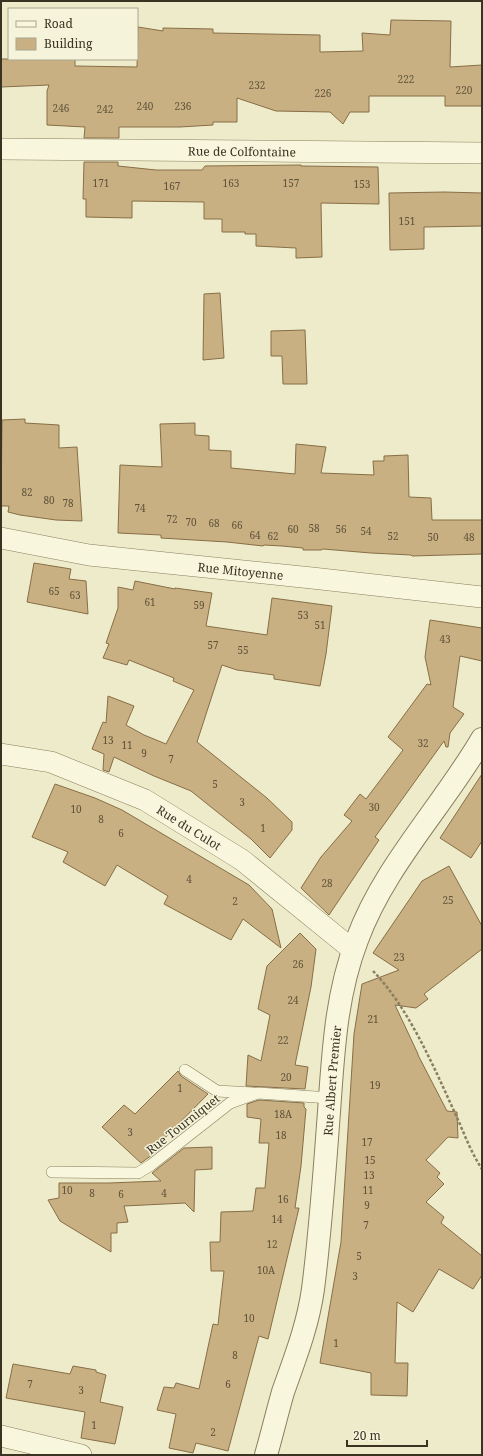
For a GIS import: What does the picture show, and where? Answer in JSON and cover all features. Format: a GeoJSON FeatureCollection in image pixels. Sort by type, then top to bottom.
{"type":"FeatureCollection","features":[{"type":"Feature","properties":{"kind":"street","name":"Rue de Colfontaine"},"geometry":{"type":"LineString","coordinates":[[1,149],[482,153]]}},
{"type":"Feature","properties":{"kind":"street","name":"Rue Mitoyenne"},"geometry":{"type":"LineString","coordinates":[[1,538],[89,555],[482,597]]}},
{"type":"Feature","properties":{"kind":"street","name":"Rue Albert Premier"},"geometry":{"type":"LineString","coordinates":[[266,1455],[283,1394],[304,1329],[312,1292],[321,1216],[334,1040],[339,1003],[353,950],[363,925],[384,886],[481,744]]}},
{"type":"Feature","properties":{"kind":"street","name":"Rue du Culot"},"geometry":{"type":"LineString","coordinates":[[1,754],[51,762],[145,800],[242,860],[353,950]]}},
{"type":"Feature","properties":{"kind":"street"},"geometry":{"type":"LineString","coordinates":[[1,1436],[81,1455]]}},
{"type":"Feature","properties":{"kind":"lane"},"geometry":{"type":"LineString","coordinates":[[185,1070],[217,1091],[258,1093]]}},
{"type":"Feature","properties":{"kind":"lane","name":"Rue Tourniquet"},"geometry":{"type":"LineString","coordinates":[[52,1172],[138,1173],[152,1165],[230,1104],[258,1093],[330,1098]]}},
{"type":"Feature","properties":{"kind":"path"},"geometry":{"type":"LineString","coordinates":[[353,950],[382,980],[399,1005],[422,1046],[454,1110],[475,1158],[482,1169]]}},
{"type":"Feature","properties":{"kind":"building"},"geometry":{"type":"Polygon","coordinates":[[[391,20],[451,21],[450,67],[482,65],[482,106],[445,106],[445,96],[369,96],[369,112],[350,112],[343,124],[330,112],[276,111],[237,98],[237,122],[213,122],[213,125],[180,127],[119,127],[119,138],[84,138],[85,127],[47,125],[47,91],[49,85],[1,87],[1,59],[75,60],[75,66],[137,67],[138,27],[163,31],[163,28],[213,29],[213,33],[320,35],[320,52],[363,51],[362,33],[390,35],[391,20]]]}},
{"type":"Feature","properties":{"kind":"building"},"geometry":{"type":"Polygon","coordinates":[[[84,162],[118,162],[118,166],[156,170],[202,170],[205,166],[301,165],[378,167],[379,204],[321,203],[322,257],[296,258],[296,248],[256,246],[256,234],[245,234],[245,232],[222,232],[222,219],[204,219],[204,202],[132,201],[132,218],[86,217],[86,199],[83,199],[84,162]]]}},
{"type":"Feature","properties":{"kind":"building"},"geometry":{"type":"Polygon","coordinates":[[[389,193],[482,193],[482,226],[424,227],[424,249],[390,250],[389,193]]]}},
{"type":"Feature","properties":{"kind":"building"},"geometry":{"type":"Polygon","coordinates":[[[220,293],[224,358],[203,360],[204,294],[220,293]]]}},
{"type":"Feature","properties":{"kind":"building"},"geometry":{"type":"Polygon","coordinates":[[[305,330],[307,384],[283,384],[282,356],[271,356],[271,331],[305,330]]]}},
{"type":"Feature","properties":{"kind":"building"},"geometry":{"type":"Polygon","coordinates":[[[25,419],[25,423],[59,425],[59,448],[77,447],[82,521],[56,520],[20,515],[8,512],[9,506],[1,506],[2,420],[25,419]]]}},
{"type":"Feature","properties":{"kind":"building"},"geometry":{"type":"Polygon","coordinates":[[[195,423],[195,435],[209,436],[209,450],[231,451],[231,468],[295,474],[296,444],[326,447],[321,473],[374,475],[373,461],[384,461],[384,456],[408,455],[409,497],[431,498],[432,520],[482,520],[482,554],[412,556],[323,549],[303,550],[303,548],[282,546],[263,546],[161,538],[161,535],[118,533],[120,465],[162,467],[160,424],[195,423]]]}},
{"type":"Feature","properties":{"kind":"building"},"geometry":{"type":"Polygon","coordinates":[[[34,563],[71,569],[69,579],[86,581],[88,614],[27,602],[34,563]]]}},
{"type":"Feature","properties":{"kind":"building"},"geometry":{"type":"Polygon","coordinates":[[[135,581],[175,589],[212,593],[206,626],[267,635],[272,598],[332,606],[320,686],[274,679],[274,675],[237,670],[222,665],[197,742],[267,798],[292,822],[292,830],[270,858],[251,839],[191,791],[154,776],[114,757],[109,772],[103,770],[104,754],[92,749],[103,722],[106,723],[108,696],[134,706],[126,725],[144,735],[166,744],[194,690],[173,681],[174,678],[129,660],[127,665],[103,658],[109,644],[106,643],[118,608],[118,587],[133,590],[135,581]]]}},
{"type":"Feature","properties":{"kind":"building"},"geometry":{"type":"Polygon","coordinates":[[[430,620],[482,628],[482,661],[460,656],[453,707],[464,714],[450,733],[448,747],[446,747],[444,741],[375,837],[379,840],[329,915],[301,888],[321,857],[352,821],[344,815],[360,794],[366,799],[403,750],[388,737],[427,684],[431,685],[425,657],[430,620]]]}},
{"type":"Feature","properties":{"kind":"building"},"geometry":{"type":"Polygon","coordinates":[[[482,774],[482,841],[471,858],[440,838],[482,774]]]}},
{"type":"Feature","properties":{"kind":"building"},"geometry":{"type":"Polygon","coordinates":[[[55,784],[95,798],[122,810],[249,885],[272,909],[281,948],[243,919],[231,940],[164,904],[168,896],[117,865],[105,886],[63,862],[68,852],[32,837],[55,784]]]}},
{"type":"Feature","properties":{"kind":"building"},"geometry":{"type":"Polygon","coordinates":[[[449,866],[482,926],[482,949],[424,994],[428,999],[416,1008],[395,1005],[418,1055],[447,1111],[457,1112],[458,1138],[448,1137],[426,1160],[440,1173],[437,1177],[444,1184],[426,1202],[444,1217],[441,1223],[482,1256],[482,1275],[473,1289],[439,1269],[413,1312],[397,1302],[395,1363],[408,1363],[407,1396],[371,1395],[371,1373],[320,1363],[341,1242],[354,1034],[362,984],[399,970],[373,953],[422,881],[449,866]]]}},
{"type":"Feature","properties":{"kind":"building"},"geometry":{"type":"Polygon","coordinates":[[[300,933],[316,949],[311,987],[295,1065],[308,1067],[305,1089],[246,1086],[248,1055],[261,1061],[270,1015],[258,1009],[267,966],[300,933]]]}},
{"type":"Feature","properties":{"kind":"building"},"geometry":{"type":"Polygon","coordinates":[[[178,1071],[181,1076],[208,1094],[154,1149],[160,1149],[141,1163],[102,1127],[124,1105],[135,1114],[178,1071]]]}},
{"type":"Feature","properties":{"kind":"building"},"geometry":{"type":"Polygon","coordinates":[[[259,1100],[304,1103],[304,1107],[306,1109],[301,1166],[295,1208],[299,1208],[268,1339],[259,1336],[228,1451],[196,1443],[193,1453],[169,1448],[176,1414],[157,1410],[164,1387],[174,1388],[176,1383],[199,1389],[213,1324],[218,1325],[224,1271],[211,1271],[210,1242],[220,1242],[221,1212],[253,1211],[256,1188],[265,1188],[269,1143],[259,1143],[261,1119],[247,1117],[247,1104],[259,1100]]]}},
{"type":"Feature","properties":{"kind":"building"},"geometry":{"type":"Polygon","coordinates":[[[212,1147],[212,1169],[195,1170],[194,1212],[185,1203],[124,1206],[128,1222],[117,1223],[117,1233],[111,1233],[111,1252],[60,1221],[48,1200],[59,1198],[59,1183],[161,1181],[152,1173],[184,1148],[212,1147]]]}},
{"type":"Feature","properties":{"kind":"building"},"geometry":{"type":"Polygon","coordinates":[[[13,1364],[70,1374],[73,1366],[96,1370],[96,1372],[106,1375],[100,1402],[123,1407],[115,1444],[81,1438],[85,1412],[6,1398],[13,1364]]]}}]}
